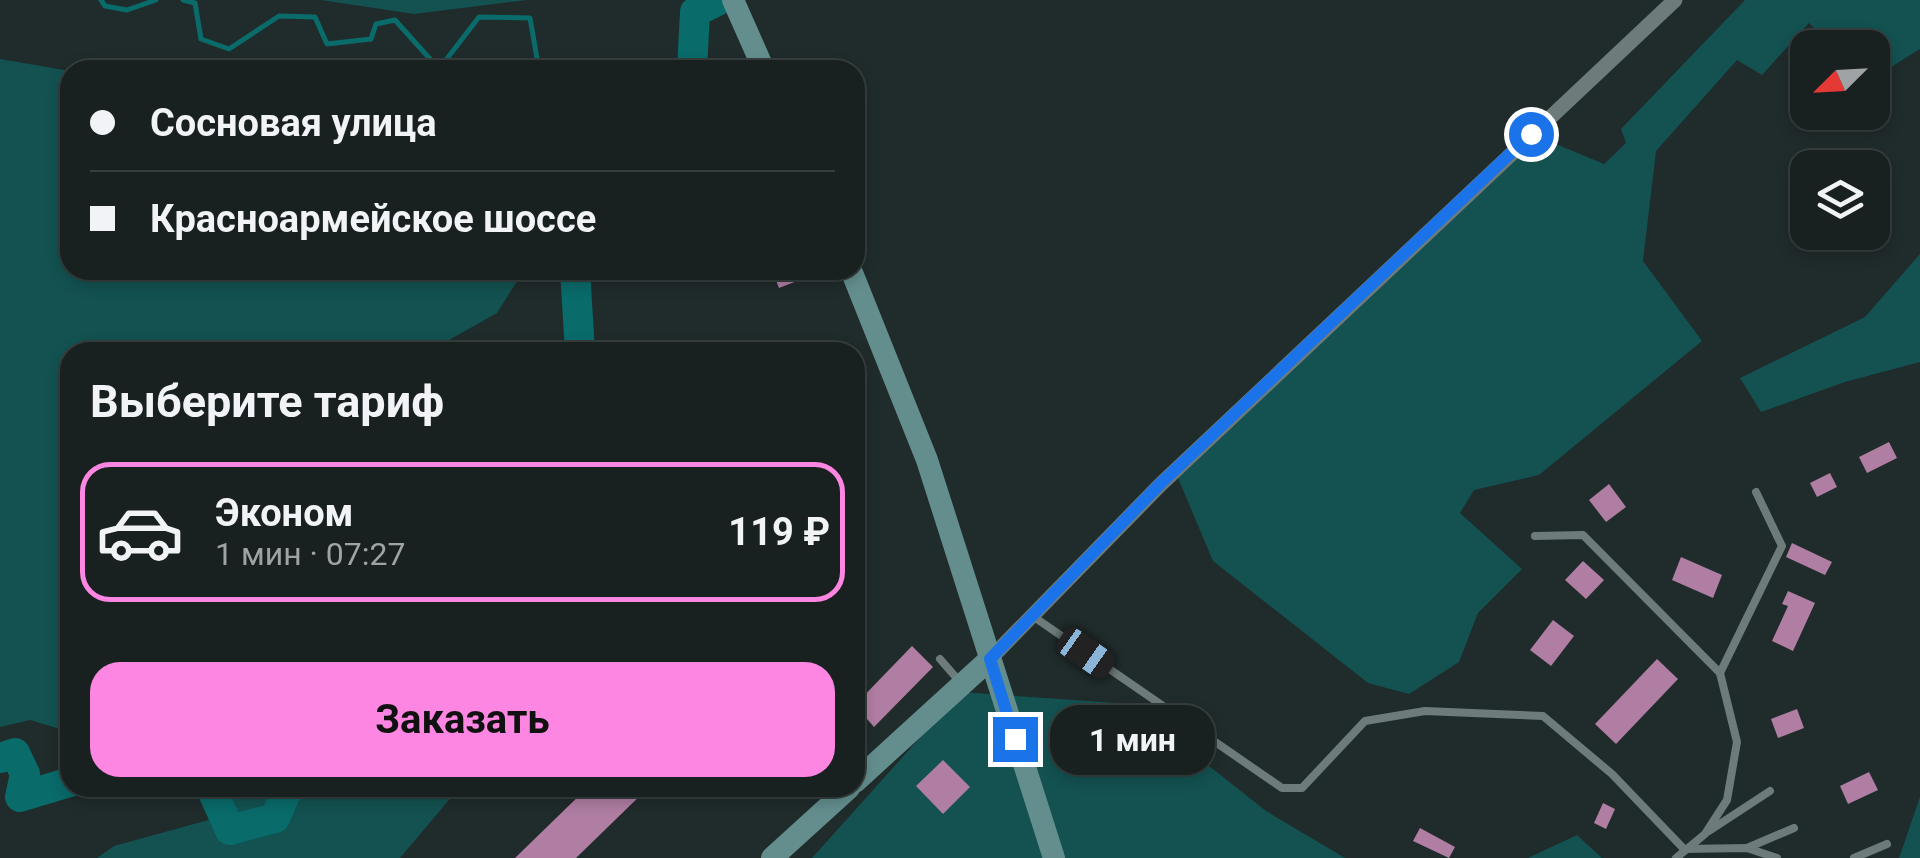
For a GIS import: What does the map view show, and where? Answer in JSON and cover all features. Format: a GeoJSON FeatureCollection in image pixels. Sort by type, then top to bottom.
{"type":"FeatureCollection","features":[{"type":"Feature","properties":{"kind":"main road"},"geometry":{"type":"LineString","coordinates":[[732,0],[760,60]]}},
{"type":"Feature","properties":{"kind":"main road"},"geometry":{"type":"LineString","coordinates":[[855,280],[927,460],[1054,858]]}},
{"type":"Feature","properties":{"kind":"main road"},"geometry":{"type":"LineString","coordinates":[[865,773],[990,659]]}},
{"type":"Feature","properties":{"kind":"main road"},"geometry":{"type":"LineString","coordinates":[[772,858],[839,797]]}},
{"type":"Feature","properties":{"kind":"street"},"geometry":{"type":"LineString","coordinates":[[990,659],[1160,484],[1675,0]]}},
{"type":"Feature","properties":{"kind":"lane"},"geometry":{"type":"LineString","coordinates":[[1720,674],[1782,546],[1756,492]]}},
{"type":"Feature","properties":{"kind":"lane"},"geometry":{"type":"LineString","coordinates":[[1534,536],[1583,535],[1720,674],[1736,742],[1727,800],[1705,834]]}},
{"type":"Feature","properties":{"kind":"lane"},"geometry":{"type":"LineString","coordinates":[[1034,617],[1282,788],[1302,788],[1365,720],[1426,711],[1544,716],[1612,774],[1684,848],[1746,848],[1776,858]]}},
{"type":"Feature","properties":{"kind":"lane"},"geometry":{"type":"LineString","coordinates":[[940,659],[962,684]]}},
{"type":"Feature","properties":{"kind":"lane"},"geometry":{"type":"LineString","coordinates":[[1676,858],[1684,848],[1770,790]]}},
{"type":"Feature","properties":{"kind":"lane"},"geometry":{"type":"LineString","coordinates":[[1746,848],[1794,828]]}},
{"type":"Feature","properties":{"kind":"lane"},"geometry":{"type":"LineString","coordinates":[[1854,858],[1886,844]]}},
{"type":"Feature","properties":{"kind":"shaded area"},"geometry":{"type":"Polygon","coordinates":[[[321,0],[527,0],[414,14],[321,0]]]}},
{"type":"Feature","properties":{"kind":"shaded area"},"geometry":{"type":"Polygon","coordinates":[[[1745,0],[1920,0],[1920,49],[1891,67],[1890,30],[1816,30],[1809,23],[1803,30],[1790,30],[1790,44],[1762,75],[1737,60],[1656,151],[1643,261],[1702,341],[1539,475],[1474,490],[1460,513],[1522,569],[1478,613],[1459,662],[1409,694],[1368,683],[1213,561],[1178,478],[1539,137],[1604,164],[1626,143],[1621,129],[1745,0]]]}},
{"type":"Feature","properties":{"kind":"shaded area"},"geometry":{"type":"Polygon","coordinates":[[[0,59],[60,69],[60,280],[518,280],[497,313],[448,342],[60,342],[60,729],[30,720],[0,727],[0,59]]]}},
{"type":"Feature","properties":{"kind":"shaded area"},"geometry":{"type":"Polygon","coordinates":[[[1920,254],[1920,362],[1845,382],[1761,412],[1740,378],[1865,317],[1920,254]]]}},
{"type":"Feature","properties":{"kind":"shaded area"},"geometry":{"type":"Polygon","coordinates":[[[961,692],[1131,704],[1266,811],[1345,858],[812,858],[961,692]]]}},
{"type":"Feature","properties":{"kind":"shaded area"},"geometry":{"type":"Polygon","coordinates":[[[215,797],[451,797],[400,858],[97,858],[114,846],[223,816],[215,797]]]}},
{"type":"Feature","properties":{"kind":"shaded area"},"geometry":{"type":"Polygon","coordinates":[[[1920,797],[1920,858],[1899,858],[1920,797]]]}},
{"type":"Feature","properties":{"kind":"shaded area"},"geometry":{"type":"Polygon","coordinates":[[[1577,835],[1602,858],[1528,858],[1577,835]]]}},
{"type":"Feature","properties":{"kind":"building"},"geometry":{"type":"Polygon","coordinates":[[[776,280],[800,280],[779,288],[776,280]]]}},
{"type":"Feature","properties":{"kind":"building"},"geometry":{"type":"Polygon","coordinates":[[[1889,442],[1897,458],[1867,473],[1859,457],[1889,442]]]}},
{"type":"Feature","properties":{"kind":"building"},"geometry":{"type":"Polygon","coordinates":[[[1830,473],[1837,487],[1817,497],[1810,483],[1830,473]]]}},
{"type":"Feature","properties":{"kind":"building"},"geometry":{"type":"Polygon","coordinates":[[[1609,484],[1626,507],[1606,522],[1589,500],[1609,484]]]}},
{"type":"Feature","properties":{"kind":"building"},"geometry":{"type":"Polygon","coordinates":[[[1792,543],[1832,562],[1825,575],[1786,557],[1792,543]]]}},
{"type":"Feature","properties":{"kind":"building"},"geometry":{"type":"Polygon","coordinates":[[[1681,557],[1722,575],[1713,598],[1672,580],[1681,557]]]}},
{"type":"Feature","properties":{"kind":"building"},"geometry":{"type":"Polygon","coordinates":[[[1583,561],[1604,580],[1586,599],[1565,580],[1583,561]]]}},
{"type":"Feature","properties":{"kind":"building"},"geometry":{"type":"Polygon","coordinates":[[[1788,591],[1815,603],[1793,651],[1772,641],[1788,606],[1782,604],[1788,591]]]}},
{"type":"Feature","properties":{"kind":"building"},"geometry":{"type":"Polygon","coordinates":[[[1553,620],[1574,636],[1551,666],[1530,650],[1553,620]]]}},
{"type":"Feature","properties":{"kind":"building"},"geometry":{"type":"Polygon","coordinates":[[[912,646],[933,667],[874,727],[865,717],[865,695],[912,646]]]}},
{"type":"Feature","properties":{"kind":"building"},"geometry":{"type":"Polygon","coordinates":[[[1657,659],[1678,679],[1616,744],[1595,724],[1657,659]]]}},
{"type":"Feature","properties":{"kind":"building"},"geometry":{"type":"Polygon","coordinates":[[[1797,709],[1804,728],[1778,738],[1771,719],[1797,709]]]}},
{"type":"Feature","properties":{"kind":"building"},"geometry":{"type":"Polygon","coordinates":[[[943,760],[970,787],[943,814],[916,786],[943,760]]]}},
{"type":"Feature","properties":{"kind":"building"},"geometry":{"type":"Polygon","coordinates":[[[1869,772],[1878,790],[1848,804],[1840,786],[1869,772]]]}},
{"type":"Feature","properties":{"kind":"building"},"geometry":{"type":"Polygon","coordinates":[[[578,797],[639,797],[576,858],[515,858],[578,797]]]}},
{"type":"Feature","properties":{"kind":"building"},"geometry":{"type":"Polygon","coordinates":[[[1603,803],[1615,809],[1606,829],[1594,823],[1603,803]]]}},
{"type":"Feature","properties":{"kind":"building"},"geometry":{"type":"Polygon","coordinates":[[[1420,828],[1455,847],[1449,858],[1413,841],[1420,828]]]}},
{"type":"Feature","properties":{"kind":"waterway"},"geometry":{"type":"LineString","coordinates":[[101,0],[105,6],[127,10],[156,0]]}},
{"type":"Feature","properties":{"kind":"waterway"},"geometry":{"type":"LineString","coordinates":[[183,0],[195,3],[201,39],[229,49],[279,16],[315,17],[327,44],[371,39],[376,24],[395,20],[431,60]]}},
{"type":"Feature","properties":{"kind":"waterway"},"geometry":{"type":"LineString","coordinates":[[693,60],[695,12],[719,0]]}},
{"type":"Feature","properties":{"kind":"waterway"},"geometry":{"type":"LineString","coordinates":[[446,60],[479,17],[530,18],[537,60]]}},
{"type":"Feature","properties":{"kind":"waterway"},"geometry":{"type":"LineString","coordinates":[[576,280],[579,342]]}},
{"type":"Feature","properties":{"kind":"waterway"},"geometry":{"type":"LineString","coordinates":[[0,758],[15,753],[25,774],[20,797],[60,785]]}},
{"type":"Feature","properties":{"kind":"waterway"},"geometry":{"type":"LineString","coordinates":[[215,797],[230,830],[275,818],[284,797]]}},
{"type":"Feature","properties":{"kind":"route"},"geometry":{"type":"LineString","coordinates":[[1015,739],[990,659],[1160,484],[1531,134]]}}]}
